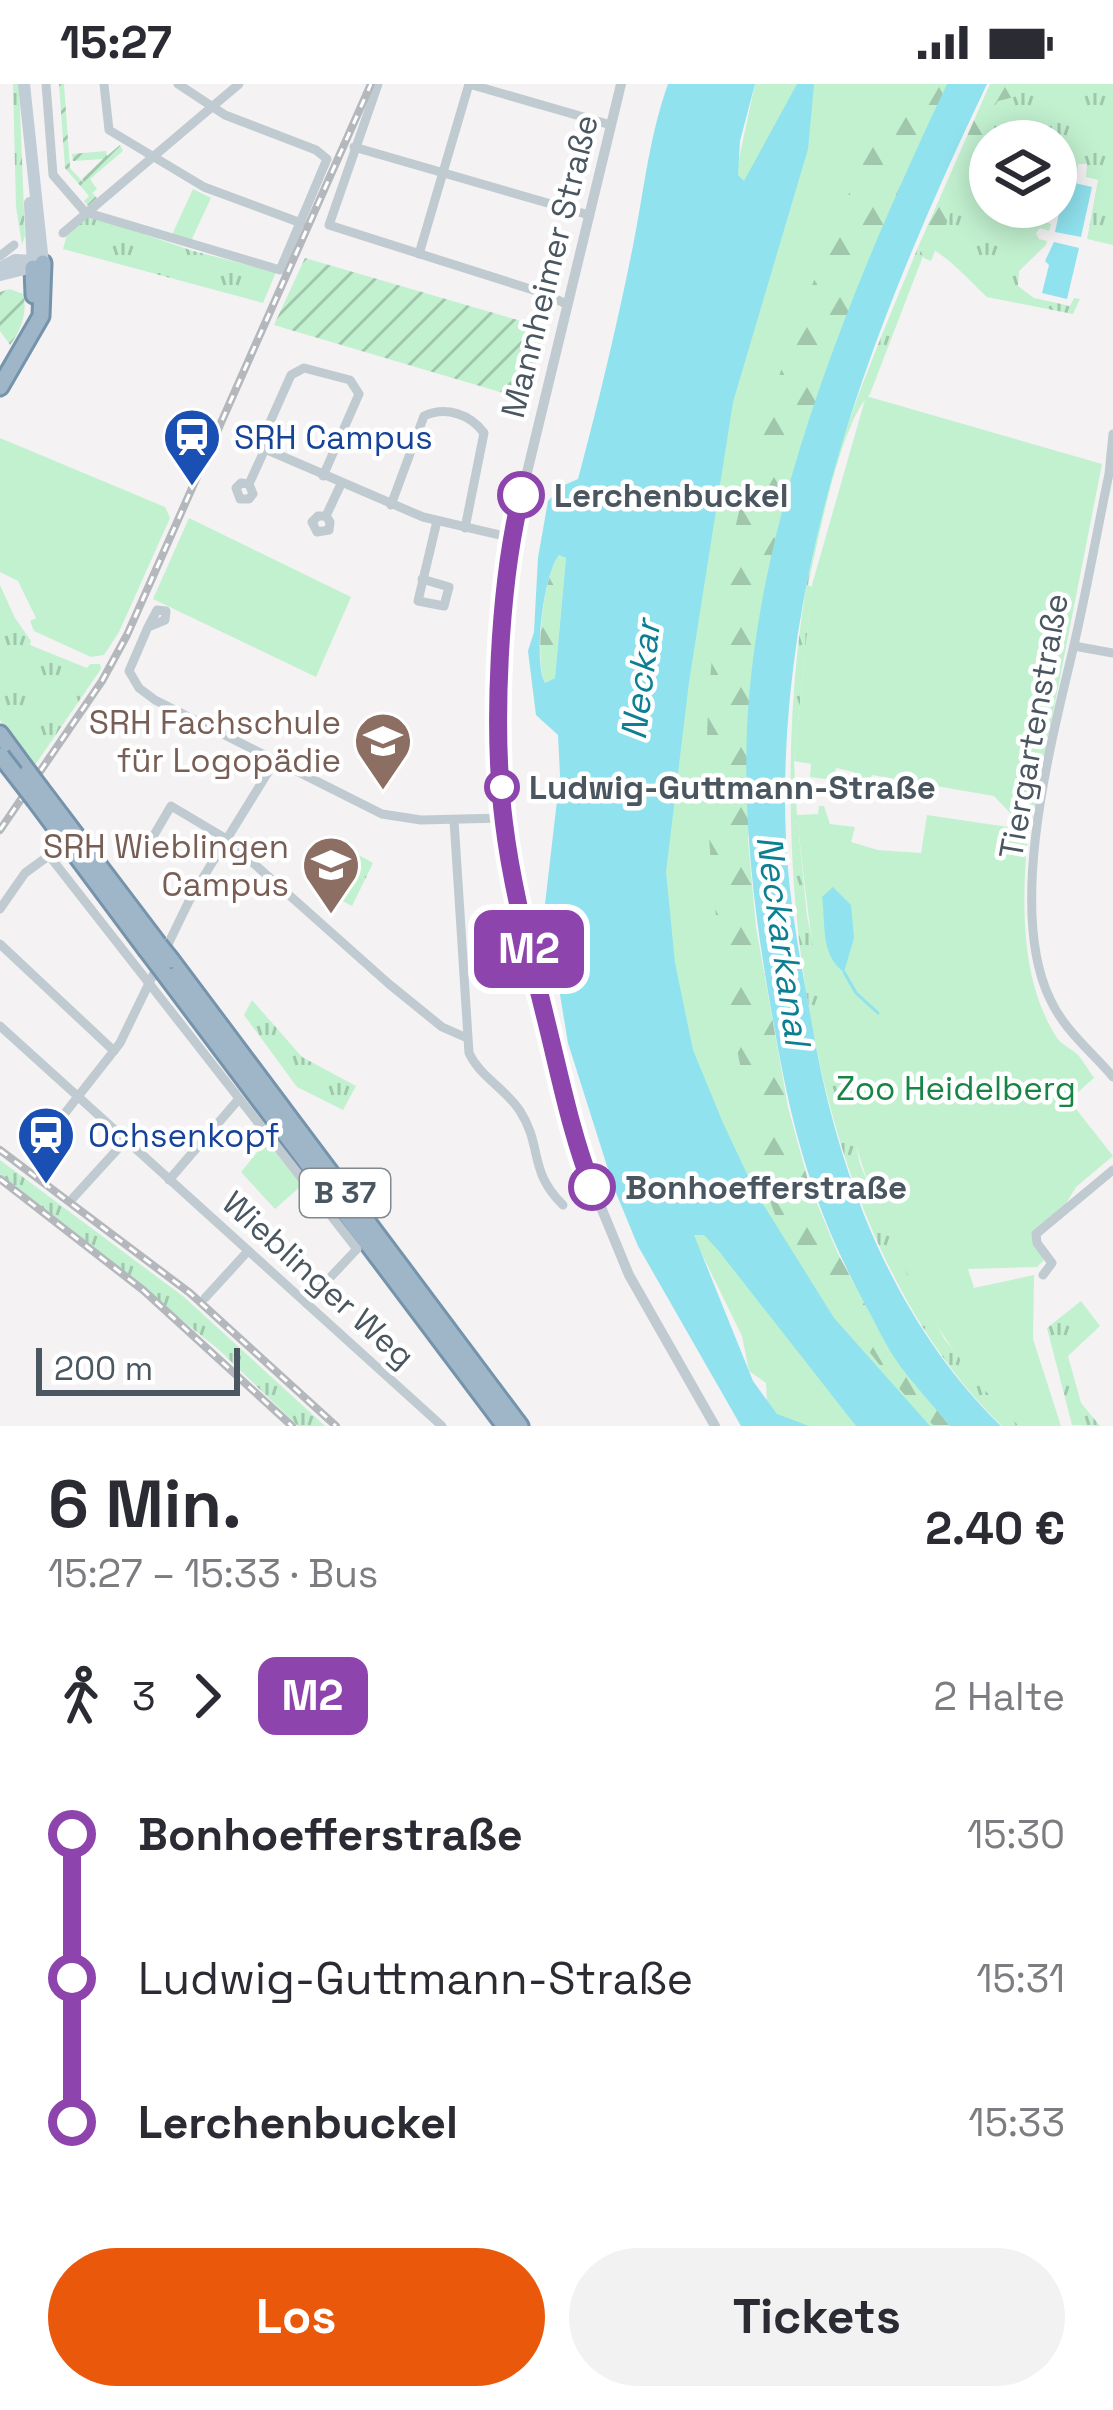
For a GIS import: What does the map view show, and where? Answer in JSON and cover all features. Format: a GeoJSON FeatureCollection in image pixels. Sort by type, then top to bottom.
{"type":"FeatureCollection","features":[{"type":"Feature","properties":{"kind":"highway"},"geometry":{"type":"LineString","coordinates":[[32,334],[36,263]]}},
{"type":"Feature","properties":{"kind":"highway"},"geometry":{"type":"LineString","coordinates":[[0,387],[42,311],[36,263]]}},
{"type":"Feature","properties":{"kind":"highway","name":"B 37"},"geometry":{"type":"LineString","coordinates":[[0,734],[38,794]]}},
{"type":"Feature","properties":{"kind":"highway","name":"B 37"},"geometry":{"type":"LineString","coordinates":[[0,755],[38,794],[505,1426]]}},
{"type":"Feature","properties":{"kind":"highway","name":"B 37"},"geometry":{"type":"LineString","coordinates":[[168,967],[520,1426]]}},
{"type":"Feature","properties":{"kind":"main road"},"geometry":{"type":"LineString","coordinates":[[24,84],[36,263]]}},
{"type":"Feature","properties":{"kind":"main road"},"geometry":{"type":"LineString","coordinates":[[28,118],[36,263]]}},
{"type":"Feature","properties":{"kind":"main road"},"geometry":{"type":"LineString","coordinates":[[7,269],[25,245],[31,222]]}},
{"type":"Feature","properties":{"kind":"main road"},"geometry":{"type":"LineString","coordinates":[[7,269],[36,263]]}},
{"type":"Feature","properties":{"kind":"main road"},"geometry":{"type":"LineString","coordinates":[[7,269],[34,287]]}},
{"type":"Feature","properties":{"kind":"street"},"geometry":{"type":"LineString","coordinates":[[46,84],[53,175],[85,212],[280,270],[328,163],[325,154],[225,115],[178,84]]}},
{"type":"Feature","properties":{"kind":"street"},"geometry":{"type":"LineString","coordinates":[[104,84],[108,128],[204,187],[301,223]]}},
{"type":"Feature","properties":{"kind":"street"},"geometry":{"type":"LineString","coordinates":[[63,232],[238,84]]}},
{"type":"Feature","properties":{"kind":"street"},"geometry":{"type":"LineString","coordinates":[[378,84],[329,225],[566,304]]}},
{"type":"Feature","properties":{"kind":"street"},"geometry":{"type":"LineString","coordinates":[[419,254],[469,84],[611,125]]}},
{"type":"Feature","properties":{"kind":"street","name":"Mannheimer Straße"},"geometry":{"type":"LineString","coordinates":[[621,84],[513,538],[501,652],[503,818],[512,880],[579,1154],[629,1276],[715,1426]]}},
{"type":"Feature","properties":{"kind":"street"},"geometry":{"type":"LineString","coordinates":[[354,147],[589,215]]}},
{"type":"Feature","properties":{"kind":"street"},"geometry":{"type":"LineString","coordinates":[[0,256],[14,245]]}},
{"type":"Feature","properties":{"kind":"street"},"geometry":{"type":"LineString","coordinates":[[250,484],[265,449],[262,440],[291,376],[304,368],[350,380],[358,394],[323,476]]}},
{"type":"Feature","properties":{"kind":"street"},"geometry":{"type":"LineString","coordinates":[[391,505],[424,416],[437,410],[473,419],[484,433],[465,528]]}},
{"type":"Feature","properties":{"kind":"street","name":"Tiergartenstraße"},"geometry":{"type":"LineString","coordinates":[[1113,434],[1109,474],[1038,823],[1033,914],[1048,997],[1072,1033],[1113,1077]]}},
{"type":"Feature","properties":{"kind":"street"},"geometry":{"type":"LineString","coordinates":[[265,449],[391,505],[513,538]]}},
{"type":"Feature","properties":{"kind":"street"},"geometry":{"type":"LineString","coordinates":[[326,516],[341,484]]}},
{"type":"Feature","properties":{"kind":"street"},"geometry":{"type":"LineString","coordinates":[[422,579],[437,521]]}},
{"type":"Feature","properties":{"kind":"street"},"geometry":{"type":"LineString","coordinates":[[148,627],[129,671],[139,688],[155,700],[382,814],[411,820],[503,818]]}},
{"type":"Feature","properties":{"kind":"street"},"geometry":{"type":"LineString","coordinates":[[1074,646],[1113,653]]}},
{"type":"Feature","properties":{"kind":"street"},"geometry":{"type":"LineString","coordinates":[[36,1150],[114,1052],[225,838],[274,761]]}},
{"type":"Feature","properties":{"kind":"street"},"geometry":{"type":"LineString","coordinates":[[154,835],[171,806],[225,838],[442,1028],[467,1038]]}},
{"type":"Feature","properties":{"kind":"street"},"geometry":{"type":"LineString","coordinates":[[454,820],[467,1038],[474,1063],[522,1113],[544,1187],[563,1205]]}},
{"type":"Feature","properties":{"kind":"street"},"geometry":{"type":"LineString","coordinates":[[0,909],[25,873],[51,858],[357,1249],[306,1303]]}},
{"type":"Feature","properties":{"kind":"street"},"geometry":{"type":"LineString","coordinates":[[2,946],[114,1052]]}},
{"type":"Feature","properties":{"kind":"street","name":"Wieblinger Weg"},"geometry":{"type":"LineString","coordinates":[[0,1026],[442,1426]]}},
{"type":"Feature","properties":{"kind":"street"},"geometry":{"type":"LineString","coordinates":[[169,1180],[238,1100]]}},
{"type":"Feature","properties":{"kind":"street"},"geometry":{"type":"LineString","coordinates":[[73,1198],[125,1141]]}},
{"type":"Feature","properties":{"kind":"street"},"geometry":{"type":"LineString","coordinates":[[1043,1275],[1052,1263],[1036,1234],[1113,1170]]}},
{"type":"Feature","properties":{"kind":"street"},"geometry":{"type":"LineString","coordinates":[[205,1298],[248,1251]]}},
{"type":"Feature","properties":{"kind":"green space"},"geometry":{"type":"Polygon","coordinates":[[[13,84],[19,84],[22,245],[16,207],[13,84]]]}},
{"type":"Feature","properties":{"kind":"green space"},"geometry":{"type":"Polygon","coordinates":[[[59,84],[64,84],[70,168],[85,184],[82,179],[103,159],[73,161],[72,154],[106,151],[107,156],[120,145],[123,151],[90,179],[97,198],[88,206],[84,201],[89,196],[65,168],[59,84]]]}},
{"type":"Feature","properties":{"kind":"green space"},"geometry":{"type":"Polygon","coordinates":[[[755,84],[895,84],[787,353],[727,563],[715,634],[707,735],[720,949],[753,1134],[780,1226],[860,1340],[934,1426],[788,1426],[767,1403],[766,1383],[749,1371],[742,1336],[693,1236],[631,1001],[737,168],[755,84]]]}},
{"type":"Feature","properties":{"kind":"green space"},"geometry":{"type":"Polygon","coordinates":[[[814,84],[947,84],[836,346],[778,526],[748,840],[756,927],[788,1107],[809,1184],[838,1254],[896,1360],[950,1426],[930,1426],[834,1318],[756,1193],[666,872],[814,84]]]}},
{"type":"Feature","properties":{"kind":"green space"},"geometry":{"type":"Polygon","coordinates":[[[990,84],[1025,84],[1018,96],[998,101],[991,120],[974,120],[990,84]]]}},
{"type":"Feature","properties":{"kind":"green space"},"geometry":{"type":"Polygon","coordinates":[[[998,84],[1113,84],[1113,245],[1087,239],[1098,180],[1086,177],[1087,164],[1078,164],[1077,175],[1077,120],[982,120],[998,84]]]}},
{"type":"Feature","properties":{"kind":"green space"},"geometry":{"type":"Polygon","coordinates":[[[969,132],[969,171],[931,261],[924,258],[919,245],[969,132]]]}},
{"type":"Feature","properties":{"kind":"green space"},"geometry":{"type":"Polygon","coordinates":[[[969,150],[969,228],[1040,228],[1036,233],[1046,245],[1019,271],[1018,286],[1034,298],[1070,306],[1074,298],[1080,299],[1073,314],[987,297],[927,246],[969,150]]]}},
{"type":"Feature","properties":{"kind":"green space"},"geometry":{"type":"Polygon","coordinates":[[[193,189],[211,198],[190,243],[171,237],[193,189]]]}},
{"type":"Feature","properties":{"kind":"green space"},"geometry":{"type":"Polygon","coordinates":[[[85,214],[193,251],[276,272],[263,303],[63,249],[69,227],[85,214]]]}},
{"type":"Feature","properties":{"kind":"green space"},"geometry":{"type":"Polygon","coordinates":[[[919,245],[923,256],[870,394],[840,456],[808,585],[812,587],[794,761],[797,815],[807,916],[860,1164],[895,1248],[945,1340],[1019,1426],[1002,1426],[932,1341],[876,1240],[836,1127],[808,1006],[794,883],[791,760],[798,643],[816,535],[848,424],[919,245]]]}},
{"type":"Feature","properties":{"kind":"green space"},"geometry":{"type":"Polygon","coordinates":[[[305,258],[545,328],[527,400],[274,325],[305,258]]]}},
{"type":"Feature","properties":{"kind":"green space"},"geometry":{"type":"Polygon","coordinates":[[[10,289],[23,294],[25,307],[10,345],[0,331],[0,292],[10,289]]]}},
{"type":"Feature","properties":{"kind":"green space"},"geometry":{"type":"Polygon","coordinates":[[[866,396],[1102,464],[1032,820],[1013,816],[994,796],[872,775],[870,779],[854,777],[854,772],[836,768],[834,780],[810,777],[811,764],[794,761],[812,585],[866,396]]]}},
{"type":"Feature","properties":{"kind":"green space"},"geometry":{"type":"Polygon","coordinates":[[[0,438],[165,507],[170,518],[104,655],[91,657],[34,631],[30,621],[36,618],[18,581],[0,572],[0,438]]]}},
{"type":"Feature","properties":{"kind":"green space"},"geometry":{"type":"Polygon","coordinates":[[[189,518],[351,597],[316,677],[153,599],[189,518]]]}},
{"type":"Feature","properties":{"kind":"green space"},"geometry":{"type":"Polygon","coordinates":[[[559,555],[566,558],[555,678],[545,683],[540,656],[542,618],[559,555]]]}},
{"type":"Feature","properties":{"kind":"green space"},"geometry":{"type":"Polygon","coordinates":[[[0,585],[30,645],[87,668],[100,664],[101,669],[33,768],[0,720],[0,585]]]}},
{"type":"Feature","properties":{"kind":"green space","name":"Zoo Heidelberg"},"geometry":{"type":"Polygon","coordinates":[[[819,806],[824,806],[830,824],[855,827],[851,842],[878,850],[921,853],[927,815],[1028,830],[1026,938],[1036,990],[1057,1038],[1078,1055],[1094,1078],[1069,1100],[1113,1156],[1076,1187],[1062,1210],[1036,1232],[1044,1260],[1037,1267],[968,1269],[974,1288],[1034,1275],[1033,1339],[1061,1426],[1019,1426],[964,1364],[919,1295],[883,1221],[855,1143],[818,980],[797,815],[818,814],[819,806]]]}},
{"type":"Feature","properties":{"kind":"green space"},"geometry":{"type":"Polygon","coordinates":[[[348,849],[373,863],[352,906],[325,892],[348,849]]]}},
{"type":"Feature","properties":{"kind":"green space"},"geometry":{"type":"Polygon","coordinates":[[[252,1000],[302,1057],[356,1086],[343,1110],[297,1087],[244,1015],[252,1000]]]}},
{"type":"Feature","properties":{"kind":"green space"},"geometry":{"type":"Polygon","coordinates":[[[266,1141],[302,1185],[275,1209],[241,1172],[266,1141]]]}},
{"type":"Feature","properties":{"kind":"green space"},"geometry":{"type":"Polygon","coordinates":[[[0,1160],[184,1297],[325,1426],[298,1426],[218,1349],[0,1174],[0,1160]]]}},
{"type":"Feature","properties":{"kind":"green space"},"geometry":{"type":"Polygon","coordinates":[[[1081,1301],[1100,1326],[1068,1356],[1081,1403],[1100,1426],[1072,1425],[1047,1328],[1081,1301]]]}},
{"type":"Feature","properties":{"kind":"water","name":"Neckar"},"geometry":{"type":"Polygon","coordinates":[[[668,84],[755,84],[740,141],[738,175],[744,181],[797,84],[814,84],[808,149],[733,402],[689,682],[666,872],[675,963],[693,1050],[756,1193],[834,1318],[930,1426],[856,1426],[718,1250],[704,1235],[694,1235],[753,1381],[777,1414],[809,1426],[741,1426],[638,1246],[614,1188],[568,1043],[545,904],[560,775],[558,735],[536,715],[528,651],[548,501],[562,486],[578,479],[621,305],[668,84]],[[559,555],[553,565],[544,598],[540,657],[545,683],[555,678],[566,558],[559,555]]]}},
{"type":"Feature","properties":{"kind":"water","name":"Neckarkanal"},"geometry":{"type":"Polygon","coordinates":[[[947,84],[987,84],[906,265],[840,451],[796,643],[787,742],[786,841],[813,1030],[855,1192],[901,1293],[930,1341],[1001,1426],[950,1426],[894,1356],[849,1272],[798,1137],[756,915],[747,804],[747,729],[755,647],[790,481],[878,236],[947,84]]]}},
{"type":"Feature","properties":{"kind":"water"},"geometry":{"type":"Polygon","coordinates":[[[1077,184],[1092,187],[1081,237],[1055,232],[1056,228],[1077,228],[1077,184]]]}},
{"type":"Feature","properties":{"kind":"water"},"geometry":{"type":"Polygon","coordinates":[[[1054,242],[1079,248],[1067,299],[1042,293],[1049,265],[1045,261],[1054,242]]]}},
{"type":"Feature","properties":{"kind":"water"},"geometry":{"type":"Polygon","coordinates":[[[833,887],[851,905],[854,938],[844,972],[831,957],[825,938],[822,897],[833,887]]]}},
{"type":"Feature","properties":{"kind":"waterway"},"geometry":{"type":"LineString","coordinates":[[844,972],[856,993],[878,1013]]}},
{"type":"Feature","properties":{"kind":"railway"},"geometry":{"type":"LineString","coordinates":[[0,830],[102,681],[127,635],[371,84]]}},
{"type":"Feature","properties":{"kind":"railway"},"geometry":{"type":"LineString","coordinates":[[0,1150],[190,1293],[336,1426]]}},
{"type":"Feature","properties":{"kind":"railway"},"geometry":{"type":"LineString","coordinates":[[0,1179],[143,1290],[292,1426]]}},
{"type":"Feature","properties":{"kind":"bus line","name":"M2"},"geometry":{"type":"LineString","coordinates":[[521,495],[501,652],[503,818],[512,880],[571,1124],[592,1187]]}},
{"type":"Feature","properties":{"kind":"place","name":"SRH Campus"},"geometry":{"type":"Point","coordinates":[192,488]}},
{"type":"Feature","properties":{"kind":"place","name":"Lerchenbuckel"},"geometry":{"type":"Point","coordinates":[521,495]}},
{"type":"Feature","properties":{"kind":"place","name":"Ludwig-Guttmann-Straße"},"geometry":{"type":"Point","coordinates":[502,787]}},
{"type":"Feature","properties":{"kind":"place","name":"SRH Fachschule für Logopädie"},"geometry":{"type":"Point","coordinates":[383,792]}},
{"type":"Feature","properties":{"kind":"place","name":"SRH Wieblingen Campus"},"geometry":{"type":"Point","coordinates":[331,916]}},
{"type":"Feature","properties":{"kind":"place","name":"Ochsenkopf"},"geometry":{"type":"Point","coordinates":[46,1186]}},
{"type":"Feature","properties":{"kind":"place","name":"Bonhoefferstraße"},"geometry":{"type":"Point","coordinates":[592,1187]}}]}
